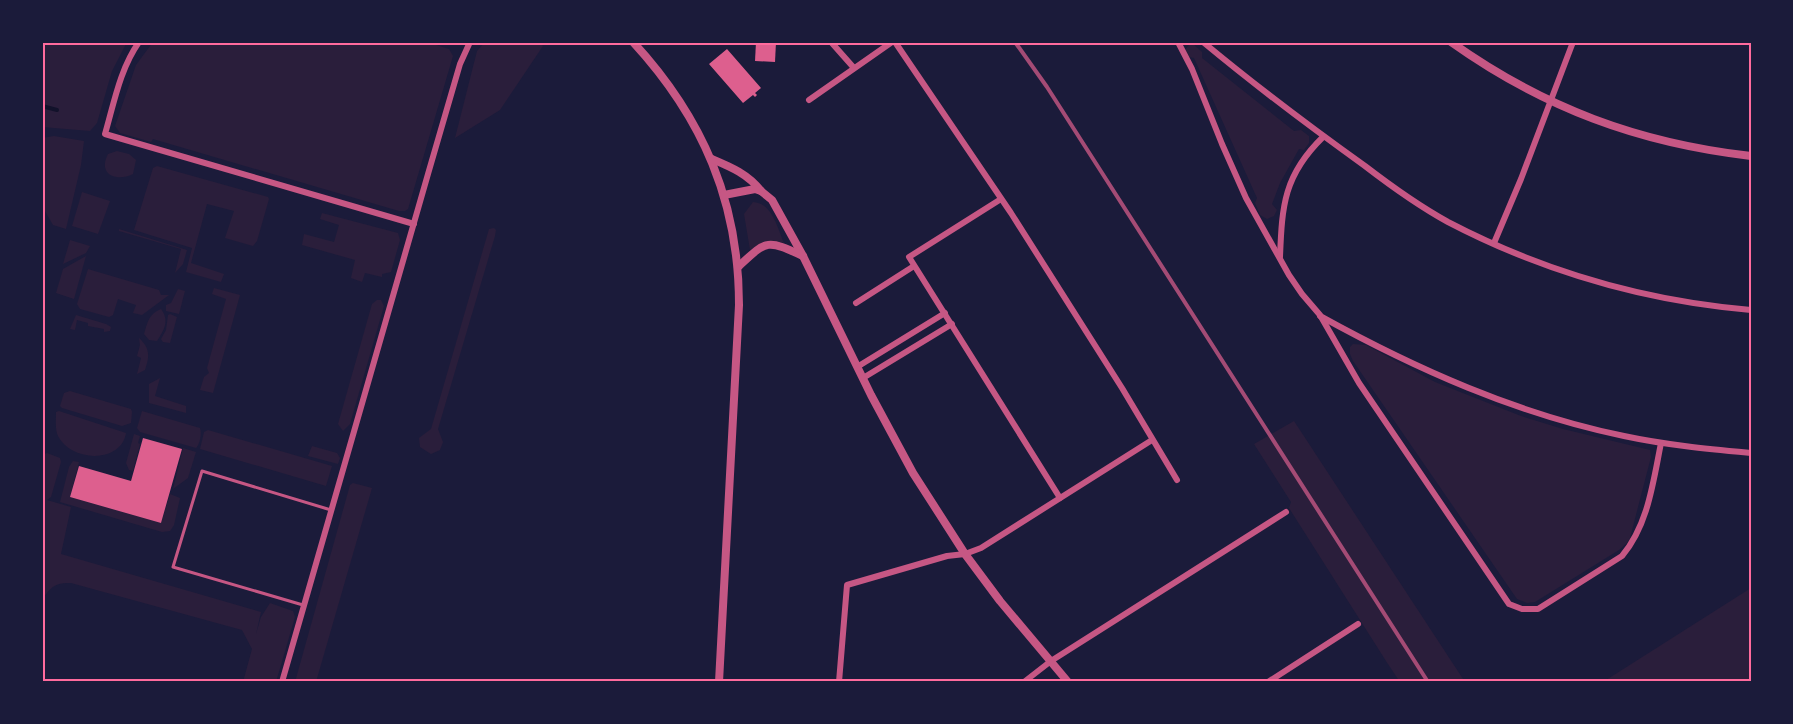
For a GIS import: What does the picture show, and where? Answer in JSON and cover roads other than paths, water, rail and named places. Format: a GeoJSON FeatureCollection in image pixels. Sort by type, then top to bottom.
{"type":"FeatureCollection","features":[{"type":"Feature","properties":{"kind":"street"},"geometry":{"type":"LineString","coordinates":[[139,42],[131,53],[122,75],[105,134],[414,224]]}},
{"type":"Feature","properties":{"kind":"street"},"geometry":{"type":"LineString","coordinates":[[282,682],[460,64],[470,42]]}},
{"type":"Feature","properties":{"kind":"street"},"geometry":{"type":"LineString","coordinates":[[633,42],[674,93],[712,159],[724,195],[735,243],[739,305],[731,491],[719,682]]}},
{"type":"Feature","properties":{"kind":"street"},"geometry":{"type":"LineString","coordinates":[[831,42],[854,68]]}},
{"type":"Feature","properties":{"kind":"street"},"geometry":{"type":"LineString","coordinates":[[809,100],[893,42],[1001,199],[1122,388],[1177,480]]}},
{"type":"Feature","properties":{"kind":"street"},"geometry":{"type":"LineString","coordinates":[[1178,42],[1192,69],[1246,198],[1294,285],[1320,315],[1359,383],[1459,533],[1503,597],[1516,608],[1538,609],[1622,556],[1632,545],[1642,523],[1661,443]]}},
{"type":"Feature","properties":{"kind":"street"},"geometry":{"type":"LineString","coordinates":[[1203,42],[1323,137],[1448,221],[1567,273],[1673,300],[1751,310]]}},
{"type":"Feature","properties":{"kind":"street"},"geometry":{"type":"LineString","coordinates":[[1450,42],[1511,81],[1596,121],[1687,147],[1751,156]]}},
{"type":"Feature","properties":{"kind":"street"},"geometry":{"type":"LineString","coordinates":[[1494,243],[1573,42]]}},
{"type":"Feature","properties":{"kind":"street"},"geometry":{"type":"LineString","coordinates":[[1280,257],[1283,216],[1289,184],[1296,168],[1323,137]]}},
{"type":"Feature","properties":{"kind":"street"},"geometry":{"type":"LineString","coordinates":[[712,159],[750,178],[772,200],[803,256],[857,367],[913,473],[965,554],[1000,601],[1068,682]]}},
{"type":"Feature","properties":{"kind":"street"},"geometry":{"type":"LineString","coordinates":[[724,195],[747,190],[761,191]]}},
{"type":"Feature","properties":{"kind":"street"},"geometry":{"type":"LineString","coordinates":[[1001,199],[909,257],[1060,498]]}},
{"type":"Feature","properties":{"kind":"street"},"geometry":{"type":"LineString","coordinates":[[738,267],[759,247],[767,244],[781,246],[803,256]]}},
{"type":"Feature","properties":{"kind":"street"},"geometry":{"type":"LineString","coordinates":[[856,303],[914,266]]}},
{"type":"Feature","properties":{"kind":"street"},"geometry":{"type":"LineString","coordinates":[[857,367],[945,313]]}},
{"type":"Feature","properties":{"kind":"street"},"geometry":{"type":"LineString","coordinates":[[1320,315],[1363,340],[1480,393],[1576,424],[1661,443],[1751,453]]}},
{"type":"Feature","properties":{"kind":"street"},"geometry":{"type":"LineString","coordinates":[[863,378],[952,324]]}},
{"type":"Feature","properties":{"kind":"street"},"geometry":{"type":"LineString","coordinates":[[839,682],[847,585],[981,548],[1152,440]]}},
{"type":"Feature","properties":{"kind":"street"},"geometry":{"type":"LineString","coordinates":[[1024,682],[1051,661],[1286,512]]}},
{"type":"Feature","properties":{"kind":"street"},"geometry":{"type":"LineString","coordinates":[[1268,682],[1358,624]]}},
{"type":"Feature","properties":{"kind":"lane"},"geometry":{"type":"LineString","coordinates":[[304,605],[173,567],[202,471],[331,510]]}},
{"type":"Feature","properties":{"kind":"waterway"},"geometry":{"type":"LineString","coordinates":[[42,106],[57,110]]}},
{"type":"Feature","properties":{"kind":"railway"},"geometry":{"type":"LineString","coordinates":[[1015,42],[1047,87],[1428,682]]}}]}
